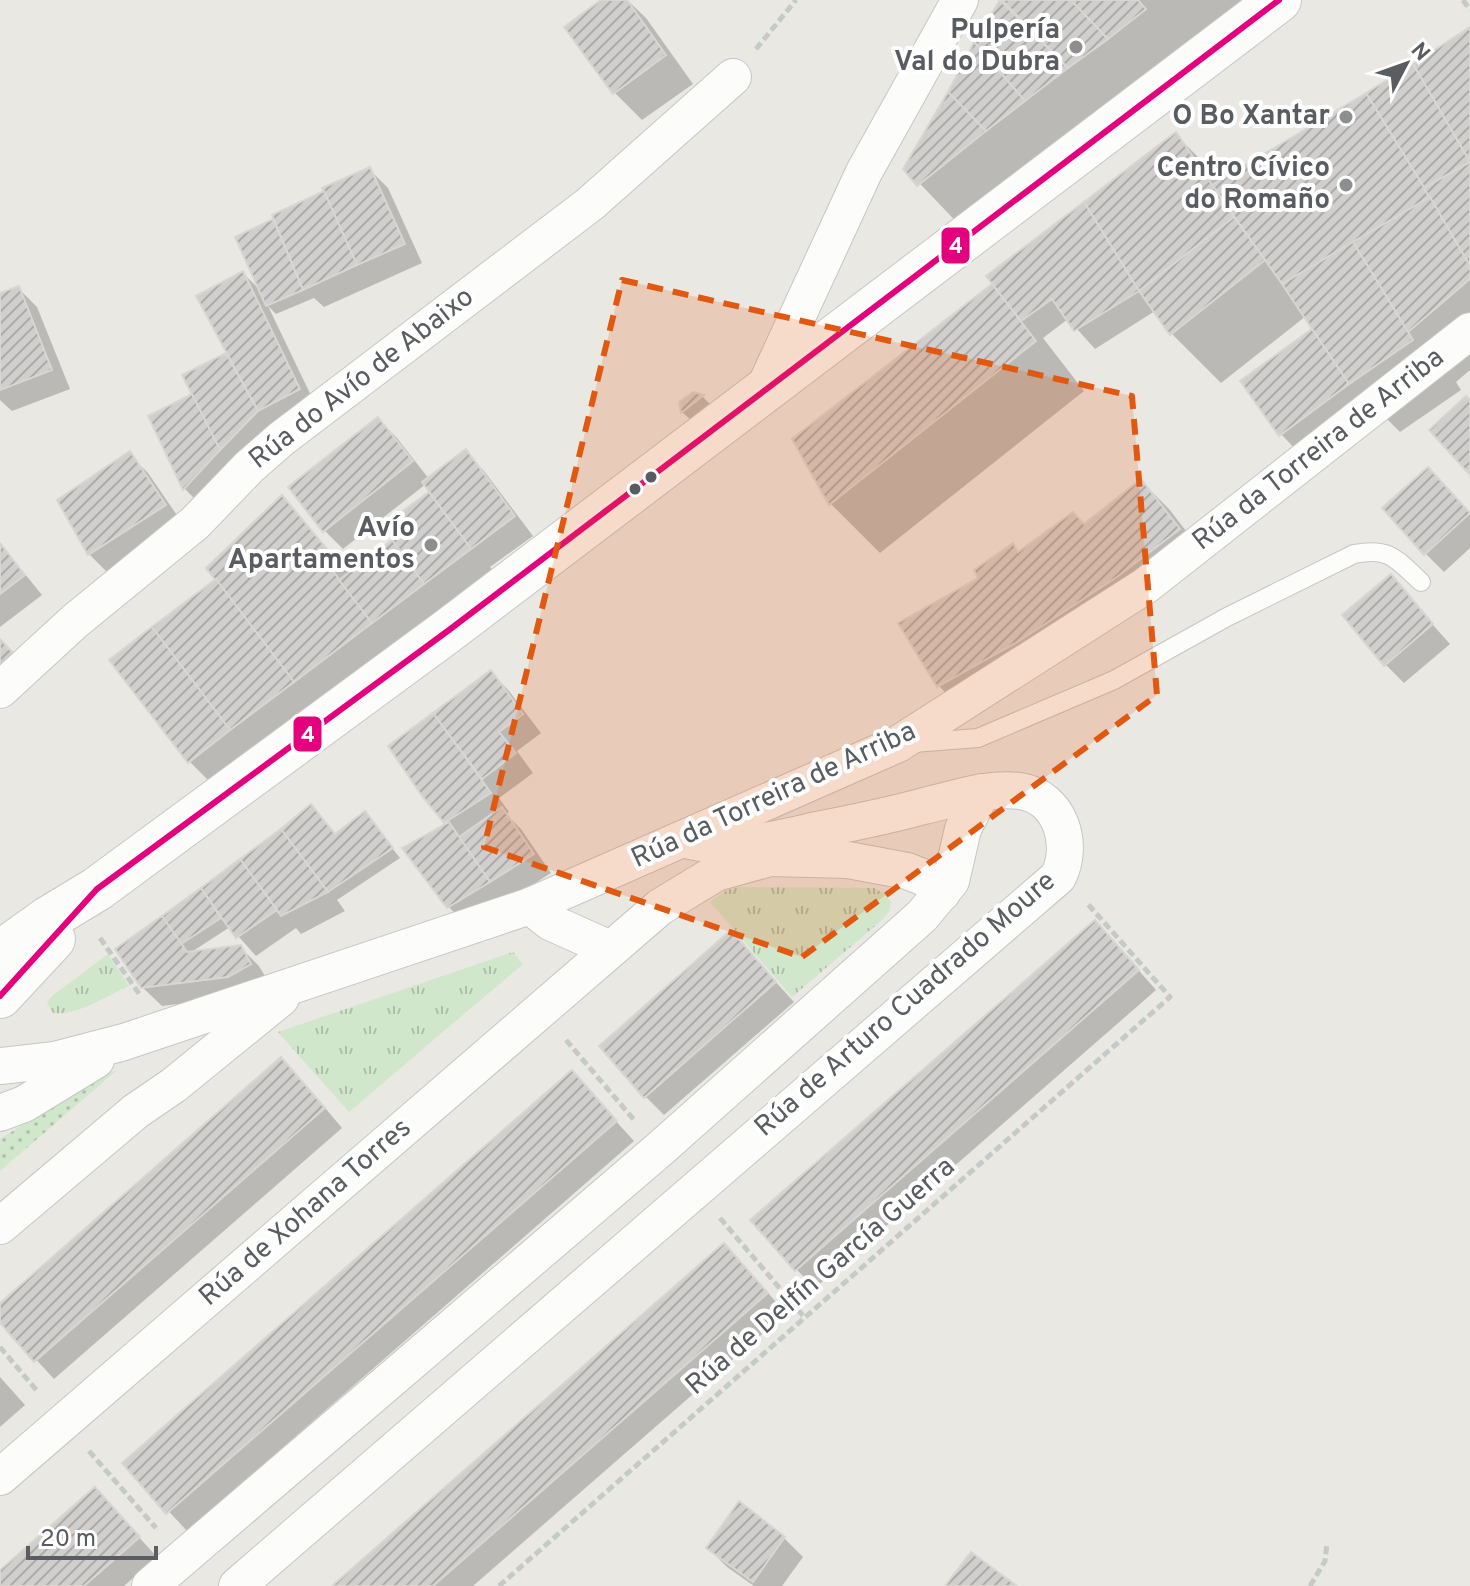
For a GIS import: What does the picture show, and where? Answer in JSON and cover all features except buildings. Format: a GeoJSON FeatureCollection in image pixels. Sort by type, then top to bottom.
{"type":"FeatureCollection","features":[{"type":"Feature","properties":{"kind":"main road"},"geometry":{"type":"LineString","coordinates":[[0,996],[95,908],[462,620],[1279,0]]}},
{"type":"Feature","properties":{"kind":"main road"},"geometry":{"type":"LineString","coordinates":[[0,953],[49,918],[95,908]]}},
{"type":"Feature","properties":{"kind":"street"},"geometry":{"type":"LineString","coordinates":[[762,393],[864,172],[960,0]]}},
{"type":"Feature","properties":{"kind":"street","name":"Rúa do Avío de Abaixo"},"geometry":{"type":"LineString","coordinates":[[0,690],[75,621],[195,523],[281,439],[590,204],[733,77]]}},
{"type":"Feature","properties":{"kind":"street","name":"Rúa da Torreira de Arriba"},"geometry":{"type":"LineString","coordinates":[[0,1066],[55,1060],[136,1028],[294,986],[530,906],[898,744],[1145,586],[1470,331]]}},
{"type":"Feature","properties":{"kind":"street","name":"Rúa de Arturo Cuadrado Moure"},"geometry":{"type":"LineString","coordinates":[[150,1586],[661,1148],[922,916],[951,881],[963,829],[982,792],[1021,791],[1047,804],[1062,826],[1064,864],[1069,886],[237,1586]]}},
{"type":"Feature","properties":{"kind":"street"},"geometry":{"type":"LineString","coordinates":[[685,840],[706,845],[759,842],[887,816],[982,792]]}},
{"type":"Feature","properties":{"kind":"street"},"geometry":{"type":"LineString","coordinates":[[645,856],[660,907]]}},
{"type":"Feature","properties":{"kind":"street","name":"Rúa de Xohana Torres"},"geometry":{"type":"LineString","coordinates":[[0,1477],[660,907],[716,873],[770,858],[848,860],[907,871],[925,878],[942,893]]}},
{"type":"Feature","properties":{"kind":"street"},"geometry":{"type":"LineString","coordinates":[[530,906],[550,922],[610,949]]}},
{"type":"Feature","properties":{"kind":"street"},"geometry":{"type":"LineString","coordinates":[[0,1226],[136,1111],[186,1076],[294,986]]}},
{"type":"Feature","properties":{"kind":"street"},"geometry":{"type":"LineString","coordinates":[[136,1028],[152,1052],[157,1071],[152,1087],[136,1111]]}},
{"type":"Feature","properties":{"kind":"street","name":"Rúa da Torreira de Arriba"},"geometry":{"type":"LineString","coordinates":[[0,1113],[24,1104],[136,1028]]}},
{"type":"Feature","properties":{"kind":"lane"},"geometry":{"type":"LineString","coordinates":[[898,744],[978,738],[1114,680],[1227,617],[1354,554],[1375,550],[1392,555],[1421,582]]}},
{"type":"Feature","properties":{"kind":"path"},"geometry":{"type":"LineString","coordinates":[[733,77],[796,0]]}},
{"type":"Feature","properties":{"kind":"path"},"geometry":{"type":"LineString","coordinates":[[1463,0],[1470,10]]}},
{"type":"Feature","properties":{"kind":"path","name":"Rúa de Delfín García Guerra"},"geometry":{"type":"LineString","coordinates":[[499,1586],[1170,997],[1069,886]]}},
{"type":"Feature","properties":{"kind":"path"},"geometry":{"type":"LineString","coordinates":[[95,908],[136,1028]]}},
{"type":"Feature","properties":{"kind":"path"},"geometry":{"type":"LineString","coordinates":[[565,1039],[622,1105]]}},
{"type":"Feature","properties":{"kind":"path"},"geometry":{"type":"LineString","coordinates":[[717,1214],[805,1318]]}},
{"type":"Feature","properties":{"kind":"path"},"geometry":{"type":"LineString","coordinates":[[0,1347],[22,1373]]}},
{"type":"Feature","properties":{"kind":"path"},"geometry":{"type":"LineString","coordinates":[[101,1465],[155,1527]]}},
{"type":"Feature","properties":{"kind":"path"},"geometry":{"type":"LineString","coordinates":[[1310,1586],[1325,1561],[1327,1543]]}},
{"type":"Feature","properties":{"kind":"highlighted area"},"geometry":{"type":"Polygon","coordinates":[[[622,280],[1132,396],[1157,695],[802,957],[484,847],[622,280]]]}},
{"type":"Feature","properties":{"kind":"green space"},"geometry":{"type":"Polygon","coordinates":[[[739,887],[874,888],[891,902],[883,919],[792,997],[710,902],[727,890],[739,887]]]}},
{"type":"Feature","properties":{"kind":"green space"},"geometry":{"type":"Polygon","coordinates":[[[513,952],[523,964],[349,1112],[278,1032],[513,952]]]}},
{"type":"Feature","properties":{"kind":"green space"},"geometry":{"type":"Polygon","coordinates":[[[108,954],[129,986],[82,1008],[53,1013],[47,1003],[52,996],[108,954]]]}},
{"type":"Feature","properties":{"kind":"green space"},"geometry":{"type":"Polygon","coordinates":[[[116,1071],[0,1171],[0,1139],[108,1072],[116,1071]]]}},
{"type":"Feature","properties":{"kind":"transit line","name":"4"},"geometry":{"type":"LineString","coordinates":[[0,996],[97,889],[449,630],[1279,0]]}},
{"type":"Feature","properties":{"kind":"place","name":"Pulpería Val do Dubra"},"geometry":{"type":"Point","coordinates":[1076,47]}},
{"type":"Feature","properties":{"kind":"place","name":"O Bo Xantar"},"geometry":{"type":"Point","coordinates":[1346,117]}},
{"type":"Feature","properties":{"kind":"place","name":"Centro Cívico do Romaño"},"geometry":{"type":"Point","coordinates":[1346,185]}},
{"type":"Feature","properties":{"kind":"place","name":"Avío Apartamentos"},"geometry":{"type":"Point","coordinates":[431,545]}}]}
